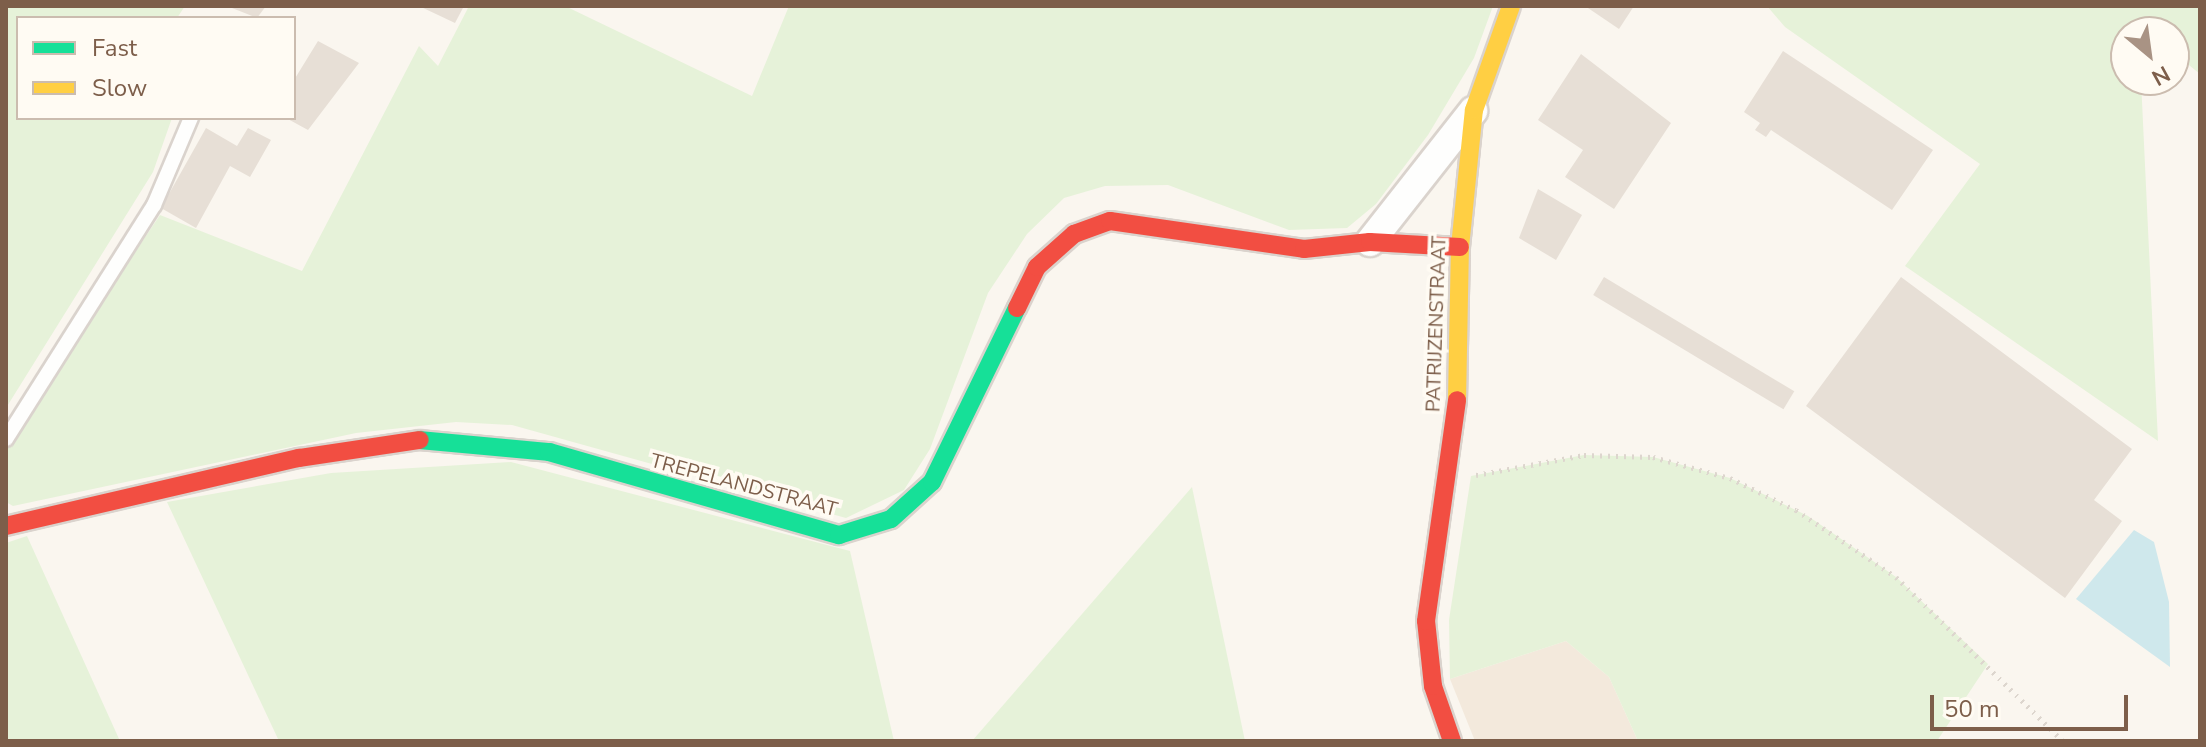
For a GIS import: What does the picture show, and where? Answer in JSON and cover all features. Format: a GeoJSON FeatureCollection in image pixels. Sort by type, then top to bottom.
{"type":"FeatureCollection","features":[{"type":"Feature","properties":{"kind":"street","name":"PATRIJZENSTRAAT"},"geometry":{"type":"LineString","coordinates":[[1452,741],[1433,686],[1426,621],[1459,386],[1460,247],[1474,110],[1511,6]]}},
{"type":"Feature","properties":{"kind":"street"},"geometry":{"type":"LineString","coordinates":[[1370,242],[1474,110]]}},
{"type":"Feature","properties":{"kind":"street","name":"TREPELANDSTRAAT"},"geometry":{"type":"LineString","coordinates":[[6,526],[268,465],[421,440],[549,452],[839,535],[891,519],[932,482],[1037,267],[1074,234],[1110,221],[1304,249],[1370,242],[1460,247]]}},
{"type":"Feature","properties":{"kind":"lane"},"geometry":{"type":"LineString","coordinates":[[6,439],[154,205],[190,120]]}},
{"type":"Feature","properties":{"kind":"path"},"geometry":{"type":"LineString","coordinates":[[1448,478],[1584,455],[1653,457],[1730,478],[1796,510],[1896,577],[2063,741]]}},
{"type":"Feature","properties":{"kind":"shaded area"},"geometry":{"type":"Polygon","coordinates":[[[1566,641],[1609,677],[1638,741],[1475,741],[1450,679],[1566,641]]]}},
{"type":"Feature","properties":{"kind":"green space"},"geometry":{"type":"Polygon","coordinates":[[[6,6],[185,6],[178,16],[16,16],[16,120],[171,120],[153,172],[6,408],[6,6]]]}},
{"type":"Feature","properties":{"kind":"green space"},"geometry":{"type":"Polygon","coordinates":[[[469,6],[565,6],[752,96],[789,6],[1493,6],[1474,58],[1428,135],[1376,204],[1347,228],[1289,230],[1168,185],[1105,186],[1064,198],[1027,234],[988,293],[930,449],[904,490],[846,518],[512,425],[456,422],[356,433],[13,506],[6,502],[6,444],[160,215],[302,271],[419,46],[438,66],[469,6]]]}},
{"type":"Feature","properties":{"kind":"green space"},"geometry":{"type":"Polygon","coordinates":[[[1767,6],[2200,6],[2200,74],[2190,66],[2190,16],[2110,16],[2110,96],[2142,96],[2158,441],[1905,266],[1980,164],[1785,27],[1767,6]]]}},
{"type":"Feature","properties":{"kind":"green space"},"geometry":{"type":"Polygon","coordinates":[[[1584,455],[1653,457],[1730,478],[1808,516],[1896,577],[1988,664],[1937,741],[1638,741],[1609,677],[1566,641],[1450,679],[1449,620],[1471,476],[1584,455]]]}},
{"type":"Feature","properties":{"kind":"green space"},"geometry":{"type":"Polygon","coordinates":[[[511,462],[850,551],[894,741],[279,741],[167,502],[331,473],[511,462]]]}},
{"type":"Feature","properties":{"kind":"green space"},"geometry":{"type":"Polygon","coordinates":[[[1192,487],[1245,741],[972,741],[1192,487]]]}},
{"type":"Feature","properties":{"kind":"green space"},"geometry":{"type":"Polygon","coordinates":[[[27,536],[120,741],[6,741],[6,543],[27,536]]]}},
{"type":"Feature","properties":{"kind":"water"},"geometry":{"type":"Polygon","coordinates":[[[2134,530],[2154,542],[2169,602],[2170,667],[2076,599],[2134,530]]]}},
{"type":"Feature","properties":{"kind":"building"},"geometry":{"type":"Polygon","coordinates":[[[227,6],[266,6],[258,16],[227,6]]]}},
{"type":"Feature","properties":{"kind":"building"},"geometry":{"type":"Polygon","coordinates":[[[419,6],[464,6],[455,23],[419,6]]]}},
{"type":"Feature","properties":{"kind":"building"},"geometry":{"type":"Polygon","coordinates":[[[1585,6],[1634,6],[1619,29],[1585,6]]]}},
{"type":"Feature","properties":{"kind":"building"},"geometry":{"type":"Polygon","coordinates":[[[318,41],[359,63],[308,130],[290,120],[296,120],[296,77],[318,41]]]}},
{"type":"Feature","properties":{"kind":"building"},"geometry":{"type":"Polygon","coordinates":[[[1783,51],[1933,150],[1892,210],[1771,130],[1766,137],[1755,130],[1760,123],[1744,112],[1783,51]]]}},
{"type":"Feature","properties":{"kind":"building"},"geometry":{"type":"Polygon","coordinates":[[[1581,54],[1671,123],[1614,209],[1565,177],[1583,150],[1538,120],[1581,54]]]}},
{"type":"Feature","properties":{"kind":"building"},"geometry":{"type":"Polygon","coordinates":[[[206,128],[237,146],[248,128],[271,140],[250,177],[230,166],[196,228],[161,208],[206,128]]]}},
{"type":"Feature","properties":{"kind":"building"},"geometry":{"type":"Polygon","coordinates":[[[1538,189],[1582,215],[1556,260],[1519,238],[1538,189]]]}},
{"type":"Feature","properties":{"kind":"building"},"geometry":{"type":"Polygon","coordinates":[[[1604,277],[1794,391],[1783,409],[1593,295],[1604,277]]]}},
{"type":"Feature","properties":{"kind":"building"},"geometry":{"type":"Polygon","coordinates":[[[1901,277],[2132,449],[2094,500],[2122,521],[2065,598],[1806,406],[1901,277]]]}},
{"type":"Feature","properties":{"kind":"traffic: fast"},"geometry":{"type":"LineString","coordinates":[[420,440],[549,452],[839,535],[891,519],[932,482],[1017,308]]}},
{"type":"Feature","properties":{"kind":"traffic: slow"},"geometry":{"type":"LineString","coordinates":[[1457,400],[1460,247],[1474,110],[1511,6]]}},
{"type":"Feature","properties":{"kind":"traffic: jam"},"geometry":{"type":"LineString","coordinates":[[1017,308],[1037,267],[1074,234],[1110,221],[1304,249],[1370,242],[1460,247]]}},
{"type":"Feature","properties":{"kind":"traffic: jam"},"geometry":{"type":"LineString","coordinates":[[1452,741],[1433,686],[1426,621],[1457,400]]}},
{"type":"Feature","properties":{"kind":"traffic: jam"},"geometry":{"type":"LineString","coordinates":[[6,526],[299,458],[420,440]]}}]}
